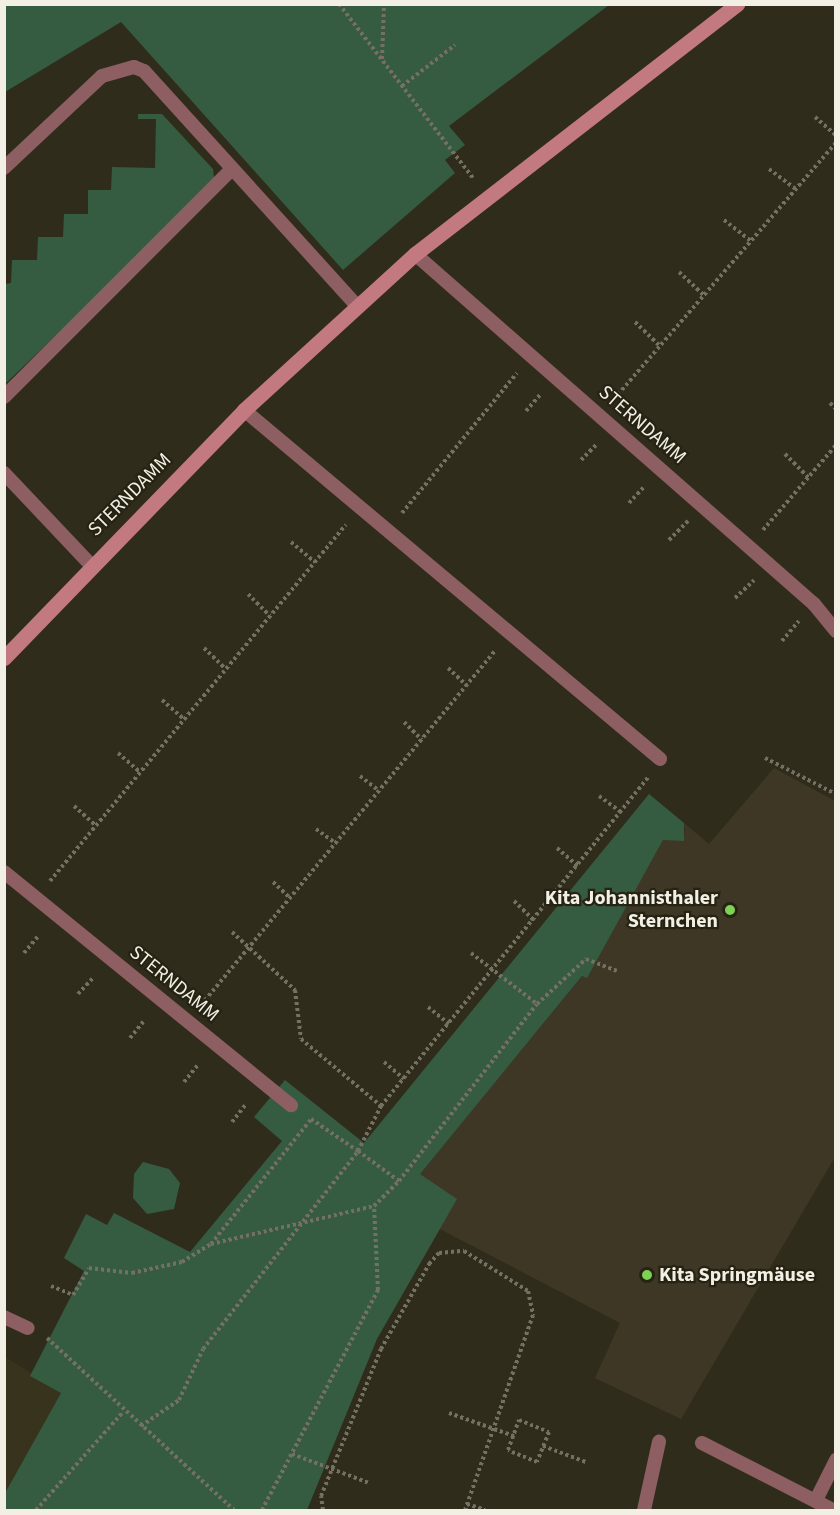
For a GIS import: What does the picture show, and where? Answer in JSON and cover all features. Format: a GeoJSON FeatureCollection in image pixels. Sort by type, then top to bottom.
{"type":"FeatureCollection","features":[{"type":"Feature","properties":{"kind":"street","name":"STERNDAMM"},"geometry":{"type":"LineString","coordinates":[[4,658],[90,564],[244,410],[415,254],[736,4]]}},
{"type":"Feature","properties":{"kind":"lane"},"geometry":{"type":"LineString","coordinates":[[4,168],[102,76],[134,67],[144,71],[357,306]]}},
{"type":"Feature","properties":{"kind":"lane"},"geometry":{"type":"LineString","coordinates":[[4,397],[232,169]]}},
{"type":"Feature","properties":{"kind":"lane","name":"STERNDAMM"},"geometry":{"type":"LineString","coordinates":[[415,254],[814,604],[836,631]]}},
{"type":"Feature","properties":{"kind":"lane"},"geometry":{"type":"LineString","coordinates":[[244,410],[660,759]]}},
{"type":"Feature","properties":{"kind":"lane","name":"STERNDAMM"},"geometry":{"type":"LineString","coordinates":[[4,473],[90,564]]}},
{"type":"Feature","properties":{"kind":"lane","name":"STERNDAMM"},"geometry":{"type":"LineString","coordinates":[[4,872],[291,1105]]}},
{"type":"Feature","properties":{"kind":"lane"},"geometry":{"type":"LineString","coordinates":[[4,1317],[28,1328]]}},
{"type":"Feature","properties":{"kind":"lane"},"geometry":{"type":"LineString","coordinates":[[644,1510],[659,1442]]}},
{"type":"Feature","properties":{"kind":"lane"},"geometry":{"type":"LineString","coordinates":[[702,1443],[833,1510]]}},
{"type":"Feature","properties":{"kind":"lane"},"geometry":{"type":"LineString","coordinates":[[816,1500],[836,1460]]}},
{"type":"Feature","properties":{"kind":"path"},"geometry":{"type":"LineString","coordinates":[[339,4],[487,196]]}},
{"type":"Feature","properties":{"kind":"path"},"geometry":{"type":"LineString","coordinates":[[381,60],[384,4]]}},
{"type":"Feature","properties":{"kind":"path"},"geometry":{"type":"LineString","coordinates":[[402,86],[455,45]]}},
{"type":"Feature","properties":{"kind":"path"},"geometry":{"type":"LineString","coordinates":[[814,117],[836,135]]}},
{"type":"Feature","properties":{"kind":"path"},"geometry":{"type":"LineString","coordinates":[[600,416],[836,143]]}},
{"type":"Feature","properties":{"kind":"path"},"geometry":{"type":"LineString","coordinates":[[769,169],[796,189]]}},
{"type":"Feature","properties":{"kind":"path"},"geometry":{"type":"LineString","coordinates":[[724,220],[751,241]]}},
{"type":"Feature","properties":{"kind":"path"},"geometry":{"type":"LineString","coordinates":[[679,272],[704,295]]}},
{"type":"Feature","properties":{"kind":"path"},"geometry":{"type":"LineString","coordinates":[[635,322],[660,346]]}},
{"type":"Feature","properties":{"kind":"path"},"geometry":{"type":"LineString","coordinates":[[388,530],[531,356]]}},
{"type":"Feature","properties":{"kind":"path"},"geometry":{"type":"LineString","coordinates":[[830,403],[836,409]]}},
{"type":"Feature","properties":{"kind":"path"},"geometry":{"type":"LineString","coordinates":[[749,546],[836,445]]}},
{"type":"Feature","properties":{"kind":"path"},"geometry":{"type":"LineString","coordinates":[[785,454],[808,477]]}},
{"type":"Feature","properties":{"kind":"path"},"geometry":{"type":"LineString","coordinates":[[36,898],[361,507]]}},
{"type":"Feature","properties":{"kind":"path"},"geometry":{"type":"LineString","coordinates":[[291,542],[315,562]]}},
{"type":"Feature","properties":{"kind":"path"},"geometry":{"type":"LineString","coordinates":[[248,594],[270,616]]}},
{"type":"Feature","properties":{"kind":"path"},"geometry":{"type":"LineString","coordinates":[[187,1022],[510,633]]}},
{"type":"Feature","properties":{"kind":"path"},"geometry":{"type":"LineString","coordinates":[[204,648],[226,669]]}},
{"type":"Feature","properties":{"kind":"path"},"geometry":{"type":"LineString","coordinates":[[448,668],[467,686]]}},
{"type":"Feature","properties":{"kind":"path"},"geometry":{"type":"LineString","coordinates":[[162,700],[184,719]]}},
{"type":"Feature","properties":{"kind":"path"},"geometry":{"type":"LineString","coordinates":[[404,722],[422,740]]}},
{"type":"Feature","properties":{"kind":"path"},"geometry":{"type":"LineString","coordinates":[[118,753],[140,772]]}},
{"type":"Feature","properties":{"kind":"path"},"geometry":{"type":"LineString","coordinates":[[765,758],[836,794]]}},
{"type":"Feature","properties":{"kind":"path"},"geometry":{"type":"LineString","coordinates":[[141,1426],[179,1400],[203,1349],[304,1223],[358,1151],[381,1106],[622,813],[660,759]]}},
{"type":"Feature","properties":{"kind":"path"},"geometry":{"type":"LineString","coordinates":[[360,776],[379,791]]}},
{"type":"Feature","properties":{"kind":"path"},"geometry":{"type":"LineString","coordinates":[[599,796],[622,813]]}},
{"type":"Feature","properties":{"kind":"path"},"geometry":{"type":"LineString","coordinates":[[75,806],[96,826]]}},
{"type":"Feature","properties":{"kind":"path"},"geometry":{"type":"LineString","coordinates":[[316,830],[335,843]]}},
{"type":"Feature","properties":{"kind":"path"},"geometry":{"type":"LineString","coordinates":[[557,848],[578,866]]}},
{"type":"Feature","properties":{"kind":"path"},"geometry":{"type":"LineString","coordinates":[[273,882],[290,898]]}},
{"type":"Feature","properties":{"kind":"path"},"geometry":{"type":"LineString","coordinates":[[514,901],[534,920]]}},
{"type":"Feature","properties":{"kind":"path"},"geometry":{"type":"LineString","coordinates":[[232,932],[295,990],[301,1039],[381,1106]]}},
{"type":"Feature","properties":{"kind":"path"},"geometry":{"type":"LineString","coordinates":[[24,952],[39,935]]}},
{"type":"Feature","properties":{"kind":"path"},"geometry":{"type":"LineString","coordinates":[[471,953],[537,1004]]}},
{"type":"Feature","properties":{"kind":"path"},"geometry":{"type":"LineString","coordinates":[[51,1286],[74,1295],[89,1268],[132,1273],[182,1262],[211,1244],[374,1206],[399,1181],[537,1004],[586,959],[617,971]]}},
{"type":"Feature","properties":{"kind":"path"},"geometry":{"type":"LineString","coordinates":[[78,994],[92,979]]}},
{"type":"Feature","properties":{"kind":"path"},"geometry":{"type":"LineString","coordinates":[[428,1007],[449,1024]]}},
{"type":"Feature","properties":{"kind":"path"},"geometry":{"type":"LineString","coordinates":[[130,1038],[144,1021]]}},
{"type":"Feature","properties":{"kind":"path"},"geometry":{"type":"LineString","coordinates":[[384,1062],[404,1079]]}},
{"type":"Feature","properties":{"kind":"path"},"geometry":{"type":"LineString","coordinates":[[184,1082],[198,1065]]}},
{"type":"Feature","properties":{"kind":"path"},"geometry":{"type":"LineString","coordinates":[[232,1122],[246,1104]]}},
{"type":"Feature","properties":{"kind":"path"},"geometry":{"type":"LineString","coordinates":[[211,1244],[311,1119],[399,1181]]}},
{"type":"Feature","properties":{"kind":"path"},"geometry":{"type":"LineString","coordinates":[[262,1510],[378,1290],[374,1206]]}},
{"type":"Feature","properties":{"kind":"path"},"geometry":{"type":"LineString","coordinates":[[323,1510],[321,1496],[381,1349],[439,1253],[464,1251],[528,1291],[533,1315],[465,1510]]}},
{"type":"Feature","properties":{"kind":"path"},"geometry":{"type":"LineString","coordinates":[[28,1328],[46,1337],[123,1412],[234,1510]]}},
{"type":"Feature","properties":{"kind":"path"},"geometry":{"type":"LineString","coordinates":[[36,1510],[123,1412]]}},
{"type":"Feature","properties":{"kind":"path"},"geometry":{"type":"LineString","coordinates":[[449,1413],[514,1436]]}},
{"type":"Feature","properties":{"kind":"path"},"geometry":{"type":"LineString","coordinates":[[519,1420],[549,1432],[537,1462],[508,1450],[514,1436],[519,1420]]}},
{"type":"Feature","properties":{"kind":"path"},"geometry":{"type":"LineString","coordinates":[[543,1446],[586,1462]]}},
{"type":"Feature","properties":{"kind":"path"},"geometry":{"type":"LineString","coordinates":[[292,1454],[331,1471],[369,1483]]}},
{"type":"Feature","properties":{"kind":"path"},"geometry":{"type":"LineString","coordinates":[[467,1504],[485,1510]]}},
{"type":"Feature","properties":{"kind":"shaded area"},"geometry":{"type":"Polygon","coordinates":[[[774,768],[835,801],[835,1157],[681,1419],[595,1378],[620,1323],[436,1227],[407,1174],[507,1068],[582,976],[587,977],[663,840],[685,833],[684,823],[709,844],[774,768]]]}},
{"type":"Feature","properties":{"kind":"shaded area"},"geometry":{"type":"Polygon","coordinates":[[[5,1357],[62,1392],[5,1495],[5,1357]]]}},
{"type":"Feature","properties":{"kind":"green space"},"geometry":{"type":"Polygon","coordinates":[[[5,4],[609,5],[449,126],[465,145],[445,160],[455,173],[343,270],[121,22],[5,92],[5,4]]]}},
{"type":"Feature","properties":{"kind":"green space"},"geometry":{"type":"Polygon","coordinates":[[[138,114],[162,114],[213,169],[215,184],[5,384],[5,284],[11,283],[12,260],[37,260],[38,237],[63,237],[64,214],[88,214],[88,190],[111,190],[112,167],[155,168],[156,119],[138,119],[138,114]]]}},
{"type":"Feature","properties":{"kind":"green space"},"geometry":{"type":"Polygon","coordinates":[[[649,794],[684,823],[684,841],[663,840],[587,978],[582,976],[420,1174],[457,1199],[377,1339],[307,1510],[5,1510],[4,1495],[61,1393],[30,1376],[84,1271],[64,1258],[86,1214],[107,1225],[114,1213],[190,1252],[282,1141],[254,1117],[285,1080],[364,1143],[649,794]]]}},
{"type":"Feature","properties":{"kind":"green space"},"geometry":{"type":"Polygon","coordinates":[[[143,1162],[169,1169],[180,1183],[174,1209],[147,1214],[133,1198],[134,1174],[143,1162]]]}},
{"type":"Feature","properties":{"kind":"place","name":"Kita Johannisthaler Sternchen"},"geometry":{"type":"Point","coordinates":[730,910]}},
{"type":"Feature","properties":{"kind":"place","name":"Kita Springmäuse"},"geometry":{"type":"Point","coordinates":[647,1275]}}]}
